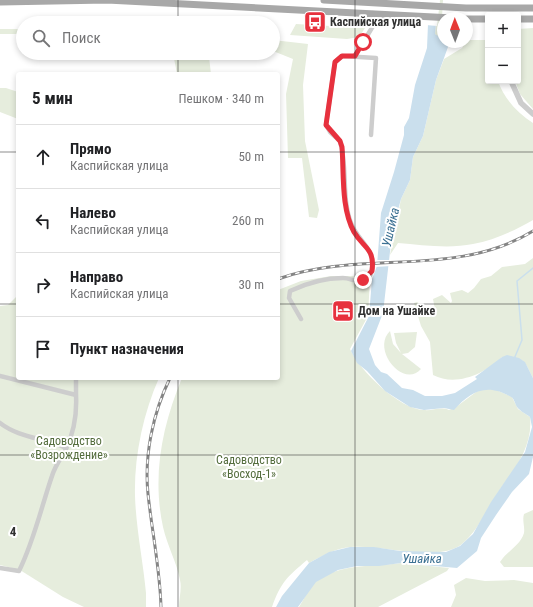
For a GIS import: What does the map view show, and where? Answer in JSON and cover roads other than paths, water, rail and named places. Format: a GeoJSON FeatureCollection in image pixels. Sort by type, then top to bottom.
{"type":"FeatureCollection","features":[{"type":"Feature","properties":{"kind":"main road"},"geometry":{"type":"LineString","coordinates":[[0,2],[107,0],[373,12],[437,17]]}},
{"type":"Feature","properties":{"kind":"main road"},"geometry":{"type":"LineString","coordinates":[[324,0],[373,1],[394,4],[466,8],[533,8]]}},
{"type":"Feature","properties":{"kind":"main road"},"geometry":{"type":"LineString","coordinates":[[521,19],[533,18]]}},
{"type":"Feature","properties":{"kind":"main road"},"geometry":{"type":"LineString","coordinates":[[473,19],[485,19]]}},
{"type":"Feature","properties":{"kind":"street"},"geometry":{"type":"LineString","coordinates":[[355,56],[373,26],[373,12]]}},
{"type":"Feature","properties":{"kind":"street"},"geometry":{"type":"LineString","coordinates":[[301,319],[289,298],[290,291],[304,284],[331,278],[346,278],[354,282],[363,280],[372,271],[372,252],[355,233],[347,209],[340,141],[326,125],[335,62],[342,56],[376,58],[371,135]]}},
{"type":"Feature","properties":{"kind":"street"},"geometry":{"type":"LineString","coordinates":[[512,84],[521,103],[533,114]]}},
{"type":"Feature","properties":{"kind":"street"},"geometry":{"type":"LineString","coordinates":[[0,376],[76,395]]}},
{"type":"Feature","properties":{"kind":"street"},"geometry":{"type":"LineString","coordinates":[[0,568],[19,572],[28,553],[55,466],[66,448],[75,424],[76,380]]}},
{"type":"Feature","properties":{"kind":"street"},"geometry":{"type":"LineString","coordinates":[[0,423],[11,431],[55,442],[66,448]]}},
{"type":"Feature","properties":{"kind":"water","name":"Ушайка"},"geometry":{"type":"Polygon","coordinates":[[[429,0],[438,0],[435,34],[437,35],[437,48],[448,48],[436,80],[423,136],[413,157],[410,180],[401,199],[395,221],[395,231],[393,233],[391,243],[383,313],[369,349],[375,365],[381,372],[387,374],[402,388],[413,390],[425,396],[442,396],[455,393],[477,379],[475,377],[507,355],[519,358],[525,362],[533,378],[533,457],[529,474],[512,492],[496,515],[481,538],[477,551],[457,568],[401,563],[379,566],[357,566],[338,570],[316,582],[298,607],[276,607],[282,596],[309,563],[329,552],[350,547],[374,547],[400,551],[446,552],[460,546],[473,534],[491,502],[525,452],[532,427],[530,417],[517,407],[512,398],[494,390],[479,391],[472,394],[454,410],[444,408],[424,410],[410,407],[385,391],[367,371],[357,363],[351,351],[369,316],[372,279],[377,266],[381,213],[404,135],[404,127],[409,118],[415,85],[427,48],[429,0]]]}},
{"type":"Feature","properties":{"kind":"waterway"},"geometry":{"type":"LineString","coordinates":[[514,359],[522,340],[517,281],[533,268]]}},
{"type":"Feature","properties":{"kind":"railway"},"geometry":{"type":"LineString","coordinates":[[280,278],[310,270],[342,266],[407,262],[472,255],[503,246],[533,231]]}},
{"type":"Feature","properties":{"kind":"railway"},"geometry":{"type":"LineString","coordinates":[[161,607],[158,565],[148,494],[147,464],[151,434],[159,405],[169,380]]}},
{"type":"Feature","properties":{"kind":"place","name":"Каспийская улица"},"geometry":{"type":"Point","coordinates":[315,22]}},
{"type":"Feature","properties":{"kind":"place","name":"Дом на Ушайке"},"geometry":{"type":"Point","coordinates":[343,311]}},
{"type":"Feature","properties":{"kind":"park label","name":"Садоводство «Возрождение»"},"geometry":{"type":"Point","coordinates":[69,448]}},
{"type":"Feature","properties":{"kind":"park label","name":"Садоводство «Восход-1»"},"geometry":{"type":"Point","coordinates":[249,467]}}]}
